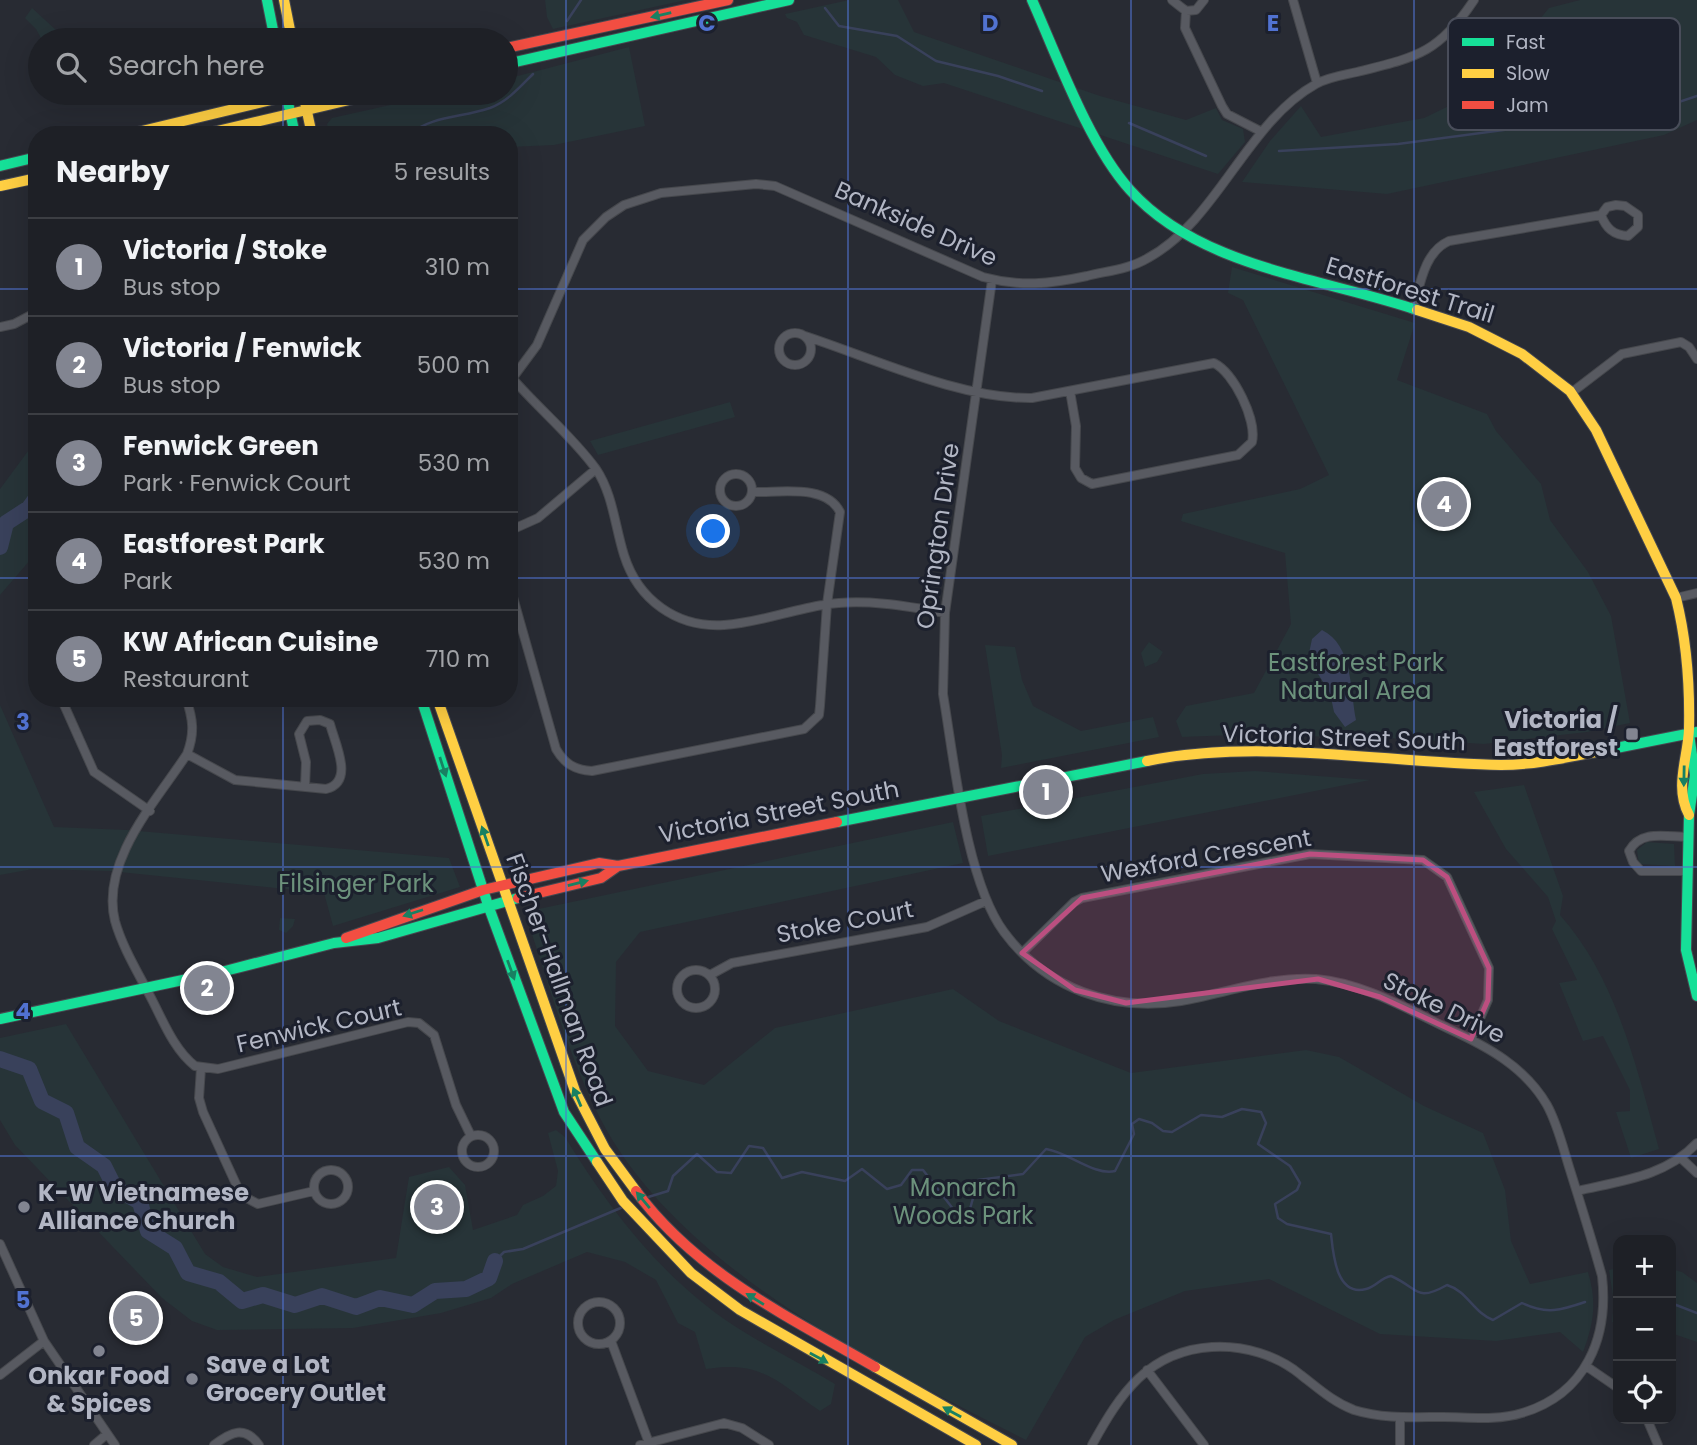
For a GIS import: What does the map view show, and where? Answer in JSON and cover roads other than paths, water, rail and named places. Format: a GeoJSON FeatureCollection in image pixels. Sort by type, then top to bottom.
{"type":"FeatureCollection","features":[{"type":"Feature","properties":{"kind":"main road"},"geometry":{"type":"LineString","coordinates":[[267,0],[273,28]]}},
{"type":"Feature","properties":{"kind":"main road"},"geometry":{"type":"LineString","coordinates":[[284,0],[290,28]]}},
{"type":"Feature","properties":{"kind":"main road"},"geometry":{"type":"LineString","coordinates":[[518,45],[728,0]]}},
{"type":"Feature","properties":{"kind":"main road"},"geometry":{"type":"LineString","coordinates":[[518,62],[789,0]]}},
{"type":"Feature","properties":{"kind":"main road","name":"Eastforest Trail"},"geometry":{"type":"LineString","coordinates":[[1032,0],[1096,138],[1130,191],[1182,232],[1229,255],[1320,285],[1413,310],[1501,341],[1535,361],[1571,393],[1596,430],[1676,598],[1687,646],[1693,733],[1684,753],[1684,807],[1689,815],[1686,950],[1697,996]]}},
{"type":"Feature","properties":{"kind":"main road"},"geometry":{"type":"LineString","coordinates":[[161,126],[244,105]]}},
{"type":"Feature","properties":{"kind":"main road"},"geometry":{"type":"LineString","coordinates":[[289,105],[293,126]]}},
{"type":"Feature","properties":{"kind":"main road"},"geometry":{"type":"LineString","coordinates":[[306,105],[310,126]]}},
{"type":"Feature","properties":{"kind":"main road"},"geometry":{"type":"LineString","coordinates":[[235,126],[325,105]]}},
{"type":"Feature","properties":{"kind":"main road"},"geometry":{"type":"LineString","coordinates":[[0,166],[28,159]]}},
{"type":"Feature","properties":{"kind":"main road"},"geometry":{"type":"LineString","coordinates":[[0,186],[28,180]]}},
{"type":"Feature","properties":{"kind":"main road","name":"Fischer-Hallman Road"},"geometry":{"type":"LineString","coordinates":[[424,707],[488,905],[564,1112],[610,1184],[647,1230],[691,1273],[740,1310],[976,1445]]}},
{"type":"Feature","properties":{"kind":"main road","name":"Fischer-Hallman Road"},"geometry":{"type":"LineString","coordinates":[[440,707],[575,1091],[598,1138],[625,1177],[663,1223],[707,1264],[756,1300],[1012,1445]]}},
{"type":"Feature","properties":{"kind":"main road","name":"Victoria Street South"},"geometry":{"type":"LineString","coordinates":[[334,943],[374,926],[483,890],[599,863],[618,866],[1160,758],[1258,752],[1503,765],[1555,761],[1693,733]]}},
{"type":"Feature","properties":{"kind":"main road","name":"Victoria Street South"},"geometry":{"type":"LineString","coordinates":[[0,1019],[146,988],[334,943],[378,938],[488,905],[601,878],[618,866]]}},
{"type":"Feature","properties":{"kind":"street"},"geometry":{"type":"LineString","coordinates":[[1172,0],[1186,11],[1196,10],[1204,0]]}},
{"type":"Feature","properties":{"kind":"street"},"geometry":{"type":"LineString","coordinates":[[1293,0],[1317,83]]}},
{"type":"Feature","properties":{"kind":"street","name":"Bankside Drive"},"geometry":{"type":"LineString","coordinates":[[1461,18],[1474,0]]}},
{"type":"Feature","properties":{"kind":"street"},"geometry":{"type":"LineString","coordinates":[[1186,11],[1185,28],[1227,114],[1262,132]]}},
{"type":"Feature","properties":{"kind":"street","name":"Bankside Drive"},"geometry":{"type":"LineString","coordinates":[[518,371],[537,345],[583,240],[606,217],[624,205],[661,193],[756,184],[775,186],[992,280],[1027,285],[1049,283],[1125,267],[1148,258],[1182,232],[1262,132],[1287,106],[1317,83],[1411,58],[1448,36]]}},
{"type":"Feature","properties":{"kind":"street"},"geometry":{"type":"LineString","coordinates":[[1413,310],[1431,255],[1437,247],[1449,241],[1601,215],[1607,207],[1625,206],[1638,215],[1638,228],[1628,236],[1620,236],[1605,225],[1601,215]]}},
{"type":"Feature","properties":{"kind":"street","name":"Oprington Drive"},"geometry":{"type":"LineString","coordinates":[[961,798],[943,694],[941,664],[945,613],[992,280]]}},
{"type":"Feature","properties":{"kind":"street"},"geometry":{"type":"LineString","coordinates":[[0,327],[28,317]]}},
{"type":"Feature","properties":{"kind":"street"},"geometry":{"type":"LineString","coordinates":[[805,336],[811,349],[809,357],[798,365],[786,362],[779,352],[782,340],[794,333],[805,336],[976,394],[1032,398],[1214,363],[1222,367],[1231,380],[1253,425],[1252,442],[1238,455],[1093,484],[1081,478],[1075,468],[1076,426],[1070,391]]}},
{"type":"Feature","properties":{"kind":"street"},"geometry":{"type":"LineString","coordinates":[[1571,393],[1622,354],[1681,342],[1689,347],[1697,359]]}},
{"type":"Feature","properties":{"kind":"street"},"geometry":{"type":"LineString","coordinates":[[518,388],[596,469],[610,499],[624,555],[636,583],[669,614],[700,625],[726,625],[827,604],[871,604],[945,613]]}},
{"type":"Feature","properties":{"kind":"street"},"geometry":{"type":"LineString","coordinates":[[518,527],[538,518],[596,469]]}},
{"type":"Feature","properties":{"kind":"street"},"geometry":{"type":"LineString","coordinates":[[738,474],[750,482],[752,492],[746,503],[735,506],[723,500],[720,487],[727,476],[738,474]]}},
{"type":"Feature","properties":{"kind":"street"},"geometry":{"type":"LineString","coordinates":[[518,615],[556,748],[569,765],[592,771],[804,729],[819,715],[827,604],[840,512],[834,502],[809,493],[752,492]]}},
{"type":"Feature","properties":{"kind":"street"},"geometry":{"type":"LineString","coordinates":[[1676,598],[1697,593]]}},
{"type":"Feature","properties":{"kind":"street"},"geometry":{"type":"LineString","coordinates":[[65,707],[94,772],[150,811]]}},
{"type":"Feature","properties":{"kind":"street"},"geometry":{"type":"LineString","coordinates":[[188,707],[194,727],[187,754],[127,847],[116,874],[113,903],[120,936],[178,1048],[188,1061],[201,1068],[199,1098],[203,1112],[242,1195],[258,1204],[314,1191]]}},
{"type":"Feature","properties":{"kind":"street"},"geometry":{"type":"LineString","coordinates":[[187,754],[224,777],[235,780],[305,787],[326,789],[334,787],[341,780],[343,771],[330,724],[320,720],[307,721],[299,734],[306,762],[305,787]]}},
{"type":"Feature","properties":{"kind":"street","name":"Stoke Drive"},"geometry":{"type":"LineString","coordinates":[[961,798],[977,877],[986,901],[1003,932],[1022,953],[1055,979],[1103,999],[1126,1003],[1180,1001],[1279,980],[1318,979],[1380,997],[1499,1054],[1537,1090],[1559,1134],[1602,1276],[1605,1296],[1600,1336],[1586,1366],[1554,1398],[1521,1414],[1497,1417],[1374,1415],[1350,1408],[1325,1395],[1279,1361],[1238,1348],[1213,1346],[1184,1351],[1147,1370],[1127,1387],[1092,1445]]}},
{"type":"Feature","properties":{"kind":"street"},"geometry":{"type":"LineString","coordinates":[[1688,871],[1641,871],[1633,862],[1629,851],[1634,841],[1643,836],[1689,837]]}},
{"type":"Feature","properties":{"kind":"street","name":"Wexford Crescent"},"geometry":{"type":"LineString","coordinates":[[1022,953],[1074,902],[1082,898],[1310,854],[1423,860],[1447,877],[1489,968],[1488,1000],[1471,1039]]}},
{"type":"Feature","properties":{"kind":"street","name":"Stoke Court"},"geometry":{"type":"LineString","coordinates":[[710,975],[716,988],[709,1004],[700,1009],[684,1005],[677,989],[681,976],[694,970],[710,975],[732,963],[927,926],[986,901]]}},
{"type":"Feature","properties":{"kind":"street","name":"Fenwick Court"},"geometry":{"type":"LineString","coordinates":[[201,1068],[218,1069],[408,1023],[419,1023],[434,1035],[456,1105],[471,1136]]}},
{"type":"Feature","properties":{"kind":"street","name":"Fenwick Court"},"geometry":{"type":"LineString","coordinates":[[471,1136],[482,1136],[493,1145],[493,1155],[484,1166],[471,1166],[464,1160],[462,1147],[471,1136]]}},
{"type":"Feature","properties":{"kind":"street"},"geometry":{"type":"LineString","coordinates":[[1577,1191],[1663,1170],[1682,1159],[1697,1143]]}},
{"type":"Feature","properties":{"kind":"street"},"geometry":{"type":"LineString","coordinates":[[1682,1159],[1697,1173]]}},
{"type":"Feature","properties":{"kind":"street"},"geometry":{"type":"LineString","coordinates":[[338,1171],[346,1180],[346,1195],[337,1203],[322,1202],[314,1191],[315,1180],[324,1172],[338,1171]]}},
{"type":"Feature","properties":{"kind":"street"},"geometry":{"type":"LineString","coordinates":[[0,1244],[44,1341],[114,1445]]}},
{"type":"Feature","properties":{"kind":"street"},"geometry":{"type":"LineString","coordinates":[[611,1341],[597,1344],[582,1335],[579,1322],[587,1306],[601,1303],[617,1312],[620,1326],[611,1341],[645,1444],[724,1423],[742,1428],[769,1445]]}},
{"type":"Feature","properties":{"kind":"street"},"geometry":{"type":"LineString","coordinates":[[0,1376],[44,1341]]}},
{"type":"Feature","properties":{"kind":"street"},"geometry":{"type":"LineString","coordinates":[[1586,1366],[1613,1385]]}},
{"type":"Feature","properties":{"kind":"street"},"geometry":{"type":"LineString","coordinates":[[1147,1370],[1204,1445]]}},
{"type":"Feature","properties":{"kind":"street"},"geometry":{"type":"LineString","coordinates":[[1399,1417],[1400,1445]]}},
{"type":"Feature","properties":{"kind":"street"},"geometry":{"type":"LineString","coordinates":[[1649,1424],[1658,1445]]}},
{"type":"Feature","properties":{"kind":"street"},"geometry":{"type":"LineString","coordinates":[[214,1445],[225,1436],[242,1431],[250,1434],[259,1445]]}},
{"type":"Feature","properties":{"kind":"street"},"geometry":{"type":"LineString","coordinates":[[94,1445],[107,1434]]}},
{"type":"Feature","properties":{"kind":"water"},"geometry":{"type":"Polygon","coordinates":[[[1322,630],[1340,646],[1348,669],[1356,720],[1345,727],[1334,712],[1330,693],[1308,658],[1312,639],[1322,630]]]}},
{"type":"Feature","properties":{"kind":"waterway"},"geometry":{"type":"LineString","coordinates":[[567,21],[581,0]]}},
{"type":"Feature","properties":{"kind":"waterway"},"geometry":{"type":"LineString","coordinates":[[825,8],[839,26],[897,36],[936,61],[998,76],[1042,91]]}},
{"type":"Feature","properties":{"kind":"waterway"},"geometry":{"type":"LineString","coordinates":[[518,88],[533,74]]}},
{"type":"Feature","properties":{"kind":"waterway"},"geometry":{"type":"LineString","coordinates":[[1680,102],[1697,96]]}},
{"type":"Feature","properties":{"kind":"waterway"},"geometry":{"type":"LineString","coordinates":[[423,126],[496,105]]}},
{"type":"Feature","properties":{"kind":"waterway"},"geometry":{"type":"LineString","coordinates":[[1129,123],[1206,156]]}},
{"type":"Feature","properties":{"kind":"waterway"},"geometry":{"type":"LineString","coordinates":[[1279,151],[1398,144],[1504,130]]}},
{"type":"Feature","properties":{"kind":"waterway"},"geometry":{"type":"LineString","coordinates":[[0,547],[6,523],[28,509]]}},
{"type":"Feature","properties":{"kind":"waterway"},"geometry":{"type":"LineString","coordinates":[[0,1059],[29,1069],[42,1101],[66,1113],[77,1147],[104,1166],[115,1188],[140,1202],[148,1231],[175,1248],[188,1273],[219,1282],[242,1301],[263,1295],[295,1305],[322,1296],[356,1307],[380,1298],[413,1305],[435,1291],[466,1289],[489,1278],[495,1261]]}},
{"type":"Feature","properties":{"kind":"waterway"},"geometry":{"type":"LineString","coordinates":[[645,1198],[668,1191],[673,1176],[697,1154],[717,1172],[731,1173],[749,1146],[763,1148],[782,1178],[802,1172],[845,1181],[862,1169],[887,1189],[901,1185],[912,1170],[923,1170],[957,1214],[970,1209],[978,1180],[1023,1174],[1046,1149],[1098,1170],[1115,1171],[1134,1134],[1132,1124],[1139,1119],[1152,1123],[1163,1131],[1172,1132],[1201,1115],[1222,1117],[1242,1109],[1261,1112],[1266,1123],[1258,1144],[1290,1166],[1300,1183],[1297,1190],[1275,1204],[1278,1218],[1287,1224],[1331,1234],[1338,1272],[1348,1286],[1356,1290],[1366,1289],[1391,1276],[1423,1293],[1447,1285],[1460,1292],[1486,1317],[1493,1320],[1522,1303],[1539,1309],[1554,1310],[1585,1302]]}},
{"type":"Feature","properties":{"kind":"waterway"},"geometry":{"type":"LineString","coordinates":[[495,1261],[504,1252],[523,1249],[623,1207]]}},
{"type":"Feature","properties":{"kind":"waterway"},"geometry":{"type":"LineString","coordinates":[[1676,1305],[1697,1313]]}},
{"type":"Feature","properties":{"kind":"place","name":"Eastforest Park"},"geometry":{"type":"Point","coordinates":[1444,504]}},
{"type":"Feature","properties":{"kind":"place","name":"Victoria / Eastforest"},"geometry":{"type":"Point","coordinates":[1632,734]}},
{"type":"Feature","properties":{"kind":"place","name":"Victoria / Stoke"},"geometry":{"type":"Point","coordinates":[1046,792]}},
{"type":"Feature","properties":{"kind":"place","name":"Victoria / Fenwick"},"geometry":{"type":"Point","coordinates":[207,988]}},
{"type":"Feature","properties":{"kind":"place","name":"K-W Vietnamese Alliance Church"},"geometry":{"type":"Point","coordinates":[24,1207]}},
{"type":"Feature","properties":{"kind":"place","name":"Fenwick Green"},"geometry":{"type":"Point","coordinates":[437,1207]}},
{"type":"Feature","properties":{"kind":"place","name":"KW African Cuisine"},"geometry":{"type":"Point","coordinates":[136,1318]}},
{"type":"Feature","properties":{"kind":"place","name":"Onkar Food & Spices"},"geometry":{"type":"Point","coordinates":[99,1351]}},
{"type":"Feature","properties":{"kind":"place","name":"Save a Lot Grocery Outlet"},"geometry":{"type":"Point","coordinates":[192,1379]}},
{"type":"Feature","properties":{"kind":"park label","name":"Eastforest Park Natural Area"},"geometry":{"type":"Point","coordinates":[1356,677]}},
{"type":"Feature","properties":{"kind":"park label","name":"Filsinger Park"},"geometry":{"type":"Point","coordinates":[356,884]}},
{"type":"Feature","properties":{"kind":"park label","name":"Monarch Woods Park"},"geometry":{"type":"Point","coordinates":[963,1202]}}]}
